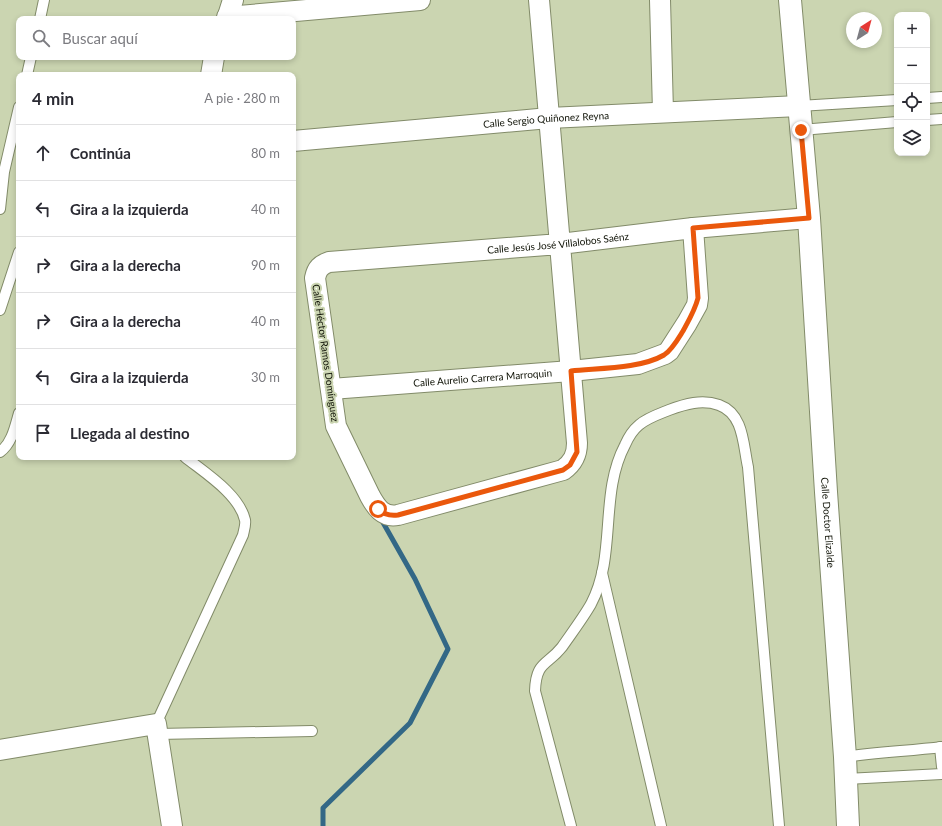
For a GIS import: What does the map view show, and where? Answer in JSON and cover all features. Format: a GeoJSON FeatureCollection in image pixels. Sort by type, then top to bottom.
{"type":"FeatureCollection","features":[{"type":"Feature","properties":{"kind":"street"},"geometry":{"type":"LineString","coordinates":[[229,12],[420,0]]}},
{"type":"Feature","properties":{"kind":"street"},"geometry":{"type":"LineString","coordinates":[[539,0],[571,371]]}},
{"type":"Feature","properties":{"kind":"street"},"geometry":{"type":"LineString","coordinates":[[660,0],[664,112]]}},
{"type":"Feature","properties":{"kind":"street","name":"Calle Doctor Elizalde"},"geometry":{"type":"LineString","coordinates":[[790,0],[809,218],[826,492],[845,757],[848,826]]}},
{"type":"Feature","properties":{"kind":"street"},"geometry":{"type":"LineString","coordinates":[[212,72],[214,60]]}},
{"type":"Feature","properties":{"kind":"street","name":"Calle Sergio Quiñonez Reyna"},"geometry":{"type":"LineString","coordinates":[[296,141],[549,118],[799,106]]}},
{"type":"Feature","properties":{"kind":"street","name":"Calle Jesús José Villalobos Saénz"},"geometry":{"type":"LineString","coordinates":[[315,278],[318,268],[329,262],[560,244],[693,228],[809,218]]}},
{"type":"Feature","properties":{"kind":"street","name":"Calle Aurelio Carrera Marroquin"},"geometry":{"type":"LineString","coordinates":[[331,389],[571,371],[638,364],[665,354],[672,347],[688,323],[697,305],[698,298],[693,228]]}},
{"type":"Feature","properties":{"kind":"street","name":"Calle Héctor Ramos Domínguez"},"geometry":{"type":"LineString","coordinates":[[315,278],[336,426],[375,506],[382,513],[393,516],[398,515],[563,470],[570,465],[577,452],[571,371]]}},
{"type":"Feature","properties":{"kind":"street"},"geometry":{"type":"LineString","coordinates":[[0,750],[157,729],[172,826]]}},
{"type":"Feature","properties":{"kind":"lane"},"geometry":{"type":"LineString","coordinates":[[41,16],[44,0]]}},
{"type":"Feature","properties":{"kind":"lane"},"geometry":{"type":"LineString","coordinates":[[28,72],[30,60]]}},
{"type":"Feature","properties":{"kind":"lane"},"geometry":{"type":"LineString","coordinates":[[930,98],[942,97]]}},
{"type":"Feature","properties":{"kind":"lane"},"geometry":{"type":"LineString","coordinates":[[799,106],[894,100]]}},
{"type":"Feature","properties":{"kind":"lane"},"geometry":{"type":"LineString","coordinates":[[930,120],[942,119]]}},
{"type":"Feature","properties":{"kind":"lane"},"geometry":{"type":"LineString","coordinates":[[801,130],[894,122]]}},
{"type":"Feature","properties":{"kind":"lane"},"geometry":{"type":"LineString","coordinates":[[0,209],[4,172],[16,138]]}},
{"type":"Feature","properties":{"kind":"lane"},"geometry":{"type":"LineString","coordinates":[[0,310],[16,261]]}},
{"type":"Feature","properties":{"kind":"lane"},"geometry":{"type":"LineString","coordinates":[[571,826],[535,691],[535,681],[538,671],[543,663],[561,648],[590,605],[602,572],[612,480],[620,454],[629,436],[639,425],[660,413],[688,404],[702,402],[724,407],[731,412],[739,423],[748,467],[779,826]]}},
{"type":"Feature","properties":{"kind":"lane"},"geometry":{"type":"LineString","coordinates":[[0,452],[6,447],[14,432],[16,424]]}},
{"type":"Feature","properties":{"kind":"lane"},"geometry":{"type":"LineString","coordinates":[[189,460],[228,492],[240,508],[245,521],[243,535],[157,729],[312,731]]}},
{"type":"Feature","properties":{"kind":"lane"},"geometry":{"type":"LineString","coordinates":[[602,572],[661,826]]}},
{"type":"Feature","properties":{"kind":"lane"},"geometry":{"type":"LineString","coordinates":[[845,757],[941,747],[942,767]]}},
{"type":"Feature","properties":{"kind":"lane"},"geometry":{"type":"LineString","coordinates":[[846,779],[942,774]]}},
{"type":"Feature","properties":{"kind":"waterway"},"geometry":{"type":"LineString","coordinates":[[323,826],[323,808],[410,723],[448,649],[415,579],[381,519]]}},
{"type":"Feature","properties":{"kind":"route"},"geometry":{"type":"LineString","coordinates":[[378,509],[382,513],[393,516],[398,515],[563,470],[570,465],[577,452],[571,371],[638,364],[665,354],[672,347],[688,323],[697,305],[698,298],[693,228],[809,218],[801,130]]}}]}
